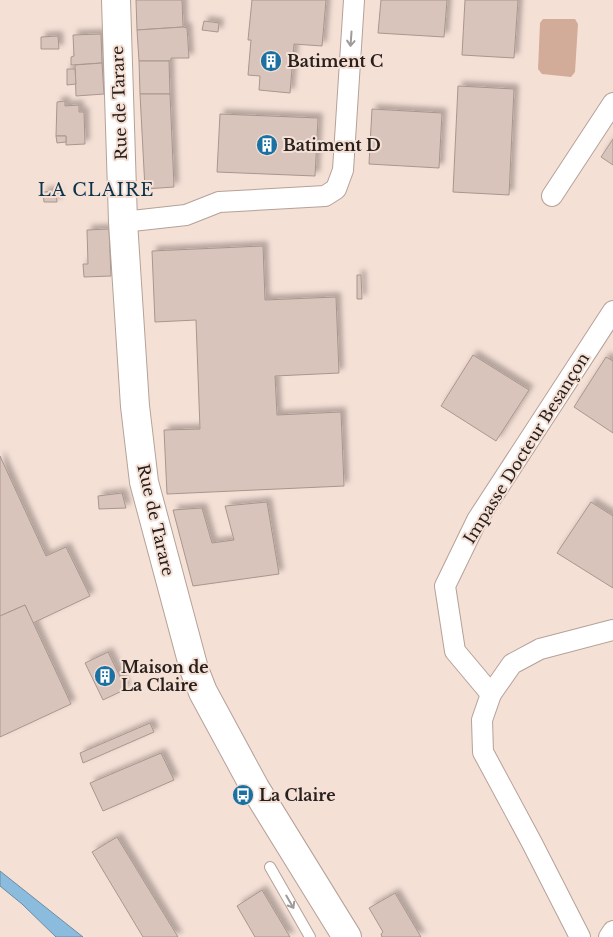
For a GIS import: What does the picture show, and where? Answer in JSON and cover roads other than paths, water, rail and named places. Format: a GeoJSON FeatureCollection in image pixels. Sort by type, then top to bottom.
{"type":"FeatureCollection","features":[{"type":"Feature","properties":{"kind":"main road","name":"Rue de Tarare"},"geometry":{"type":"LineString","coordinates":[[116,0],[123,222],[136,406],[144,482],[194,669],[203,692],[255,788],[347,937]]}},
{"type":"Feature","properties":{"kind":"street"},"geometry":{"type":"LineString","coordinates":[[123,222],[186,215],[219,202],[325,196],[336,189],[343,170],[354,0]]}},
{"type":"Feature","properties":{"kind":"street"},"geometry":{"type":"LineString","coordinates":[[552,196],[613,103]]}},
{"type":"Feature","properties":{"kind":"street","name":"Impasse Docteur Besançon"},"geometry":{"type":"LineString","coordinates":[[491,694],[455,651],[444,586],[477,520],[613,311]]}},
{"type":"Feature","properties":{"kind":"street"},"geometry":{"type":"LineString","coordinates":[[580,937],[483,752],[482,720],[491,694],[512,664],[540,649],[613,630]]}},
{"type":"Feature","properties":{"kind":"street"},"geometry":{"type":"LineString","coordinates":[[610,937],[613,931]]}},
{"type":"Feature","properties":{"kind":"lane"},"geometry":{"type":"LineString","coordinates":[[270,867],[310,937]]}},
{"type":"Feature","properties":{"kind":"water"},"geometry":{"type":"Polygon","coordinates":[[[0,871],[83,937],[56,937],[22,904],[0,886],[0,871]]]}},
{"type":"Feature","properties":{"kind":"place","name":"Batiment C"},"geometry":{"type":"Point","coordinates":[271,61]}},
{"type":"Feature","properties":{"kind":"place","name":"Batiment D"},"geometry":{"type":"Point","coordinates":[267,145]}},
{"type":"Feature","properties":{"kind":"place","name":"Maison de La Claire"},"geometry":{"type":"Point","coordinates":[105,676]}},
{"type":"Feature","properties":{"kind":"place","name":"La Claire"},"geometry":{"type":"Point","coordinates":[243,795]}},
{"type":"Feature","properties":{"kind":"district","name":"LA CLAIRE"},"geometry":{"type":"Point","coordinates":[96,190]}}]}
